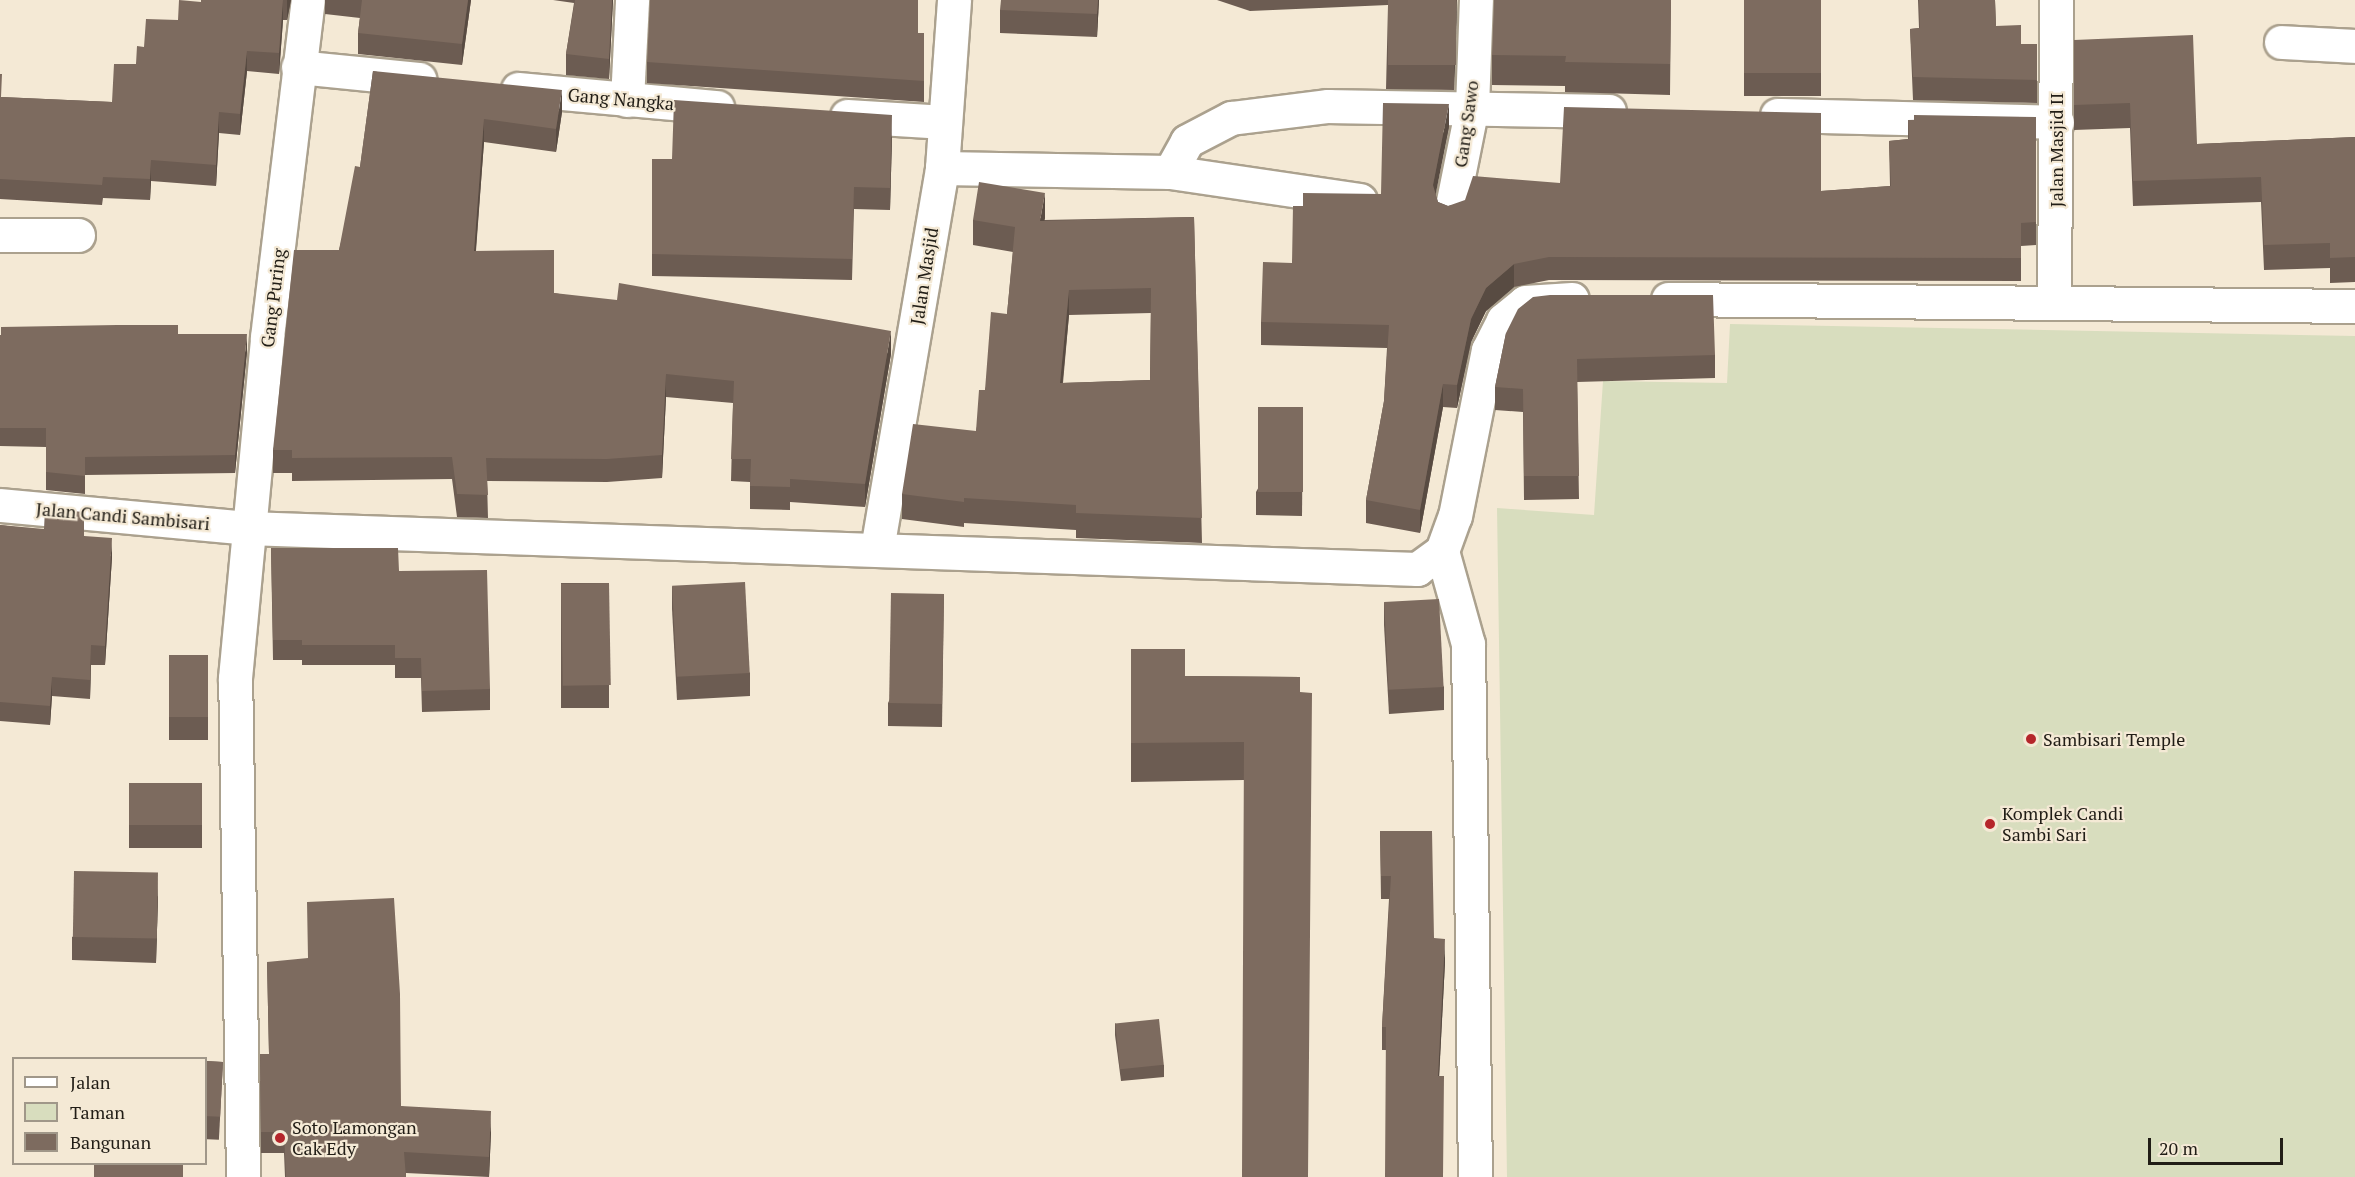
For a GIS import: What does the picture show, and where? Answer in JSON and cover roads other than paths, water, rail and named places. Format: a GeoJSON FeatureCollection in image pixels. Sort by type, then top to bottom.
{"type":"FeatureCollection","features":[{"type":"Feature","properties":{"kind":"street","name":"Gang Puring"},"geometry":{"type":"LineString","coordinates":[[243,1177],[235,678],[247,528],[298,67],[308,0]]}},
{"type":"Feature","properties":{"kind":"street"},"geometry":{"type":"LineString","coordinates":[[627,100],[632,0]]}},
{"type":"Feature","properties":{"kind":"street","name":"Jalan Masjid"},"geometry":{"type":"LineString","coordinates":[[877,549],[942,168],[954,0]]}},
{"type":"Feature","properties":{"kind":"street","name":"Gang Sawo"},"geometry":{"type":"LineString","coordinates":[[1451,211],[1472,107],[1476,0]]}},
{"type":"Feature","properties":{"kind":"street","name":"Jalan Masjid II"},"geometry":{"type":"LineString","coordinates":[[2054,300],[2057,122],[2056,0]]}},
{"type":"Feature","properties":{"kind":"street"},"geometry":{"type":"LineString","coordinates":[[2281,42],[2355,46]]}},
{"type":"Feature","properties":{"kind":"street"},"geometry":{"type":"LineString","coordinates":[[298,67],[451,82]]}},
{"type":"Feature","properties":{"kind":"street","name":"Gang Nangka"},"geometry":{"type":"LineString","coordinates":[[486,86],[627,100],[744,108]]}},
{"type":"Feature","properties":{"kind":"street"},"geometry":{"type":"LineString","coordinates":[[1170,172],[1187,141],[1231,118],[1329,106],[1639,111]]}},
{"type":"Feature","properties":{"kind":"street"},"geometry":{"type":"LineString","coordinates":[[815,113],[945,122]]}},
{"type":"Feature","properties":{"kind":"street"},"geometry":{"type":"LineString","coordinates":[[1746,114],[2057,122]]}},
{"type":"Feature","properties":{"kind":"street"},"geometry":{"type":"LineString","coordinates":[[942,168],[1170,172],[1364,201]]}},
{"type":"Feature","properties":{"kind":"street"},"geometry":{"type":"LineString","coordinates":[[0,235],[78,236]]}},
{"type":"Feature","properties":{"kind":"street"},"geometry":{"type":"LineString","coordinates":[[1475,1177],[1468,644],[1442,551],[1455,516],[1488,350],[1503,320],[1525,302],[1608,299]]}},
{"type":"Feature","properties":{"kind":"street"},"geometry":{"type":"LineString","coordinates":[[1643,299],[2054,300],[2355,306]]}},
{"type":"Feature","properties":{"kind":"street","name":"Jalan Candi Sambisari"},"geometry":{"type":"LineString","coordinates":[[0,505],[247,528],[877,549],[1379,570],[1417,569],[1442,551]]}},
{"type":"Feature","properties":{"kind":"place","name":"Sambisari Temple"},"geometry":{"type":"Point","coordinates":[2031,739]}},
{"type":"Feature","properties":{"kind":"place","name":"Komplek Candi Sambi Sari"},"geometry":{"type":"Point","coordinates":[1990,824]}},
{"type":"Feature","properties":{"kind":"place","name":"Soto Lamongan Cak Edy"},"geometry":{"type":"Point","coordinates":[280,1138]}}]}
